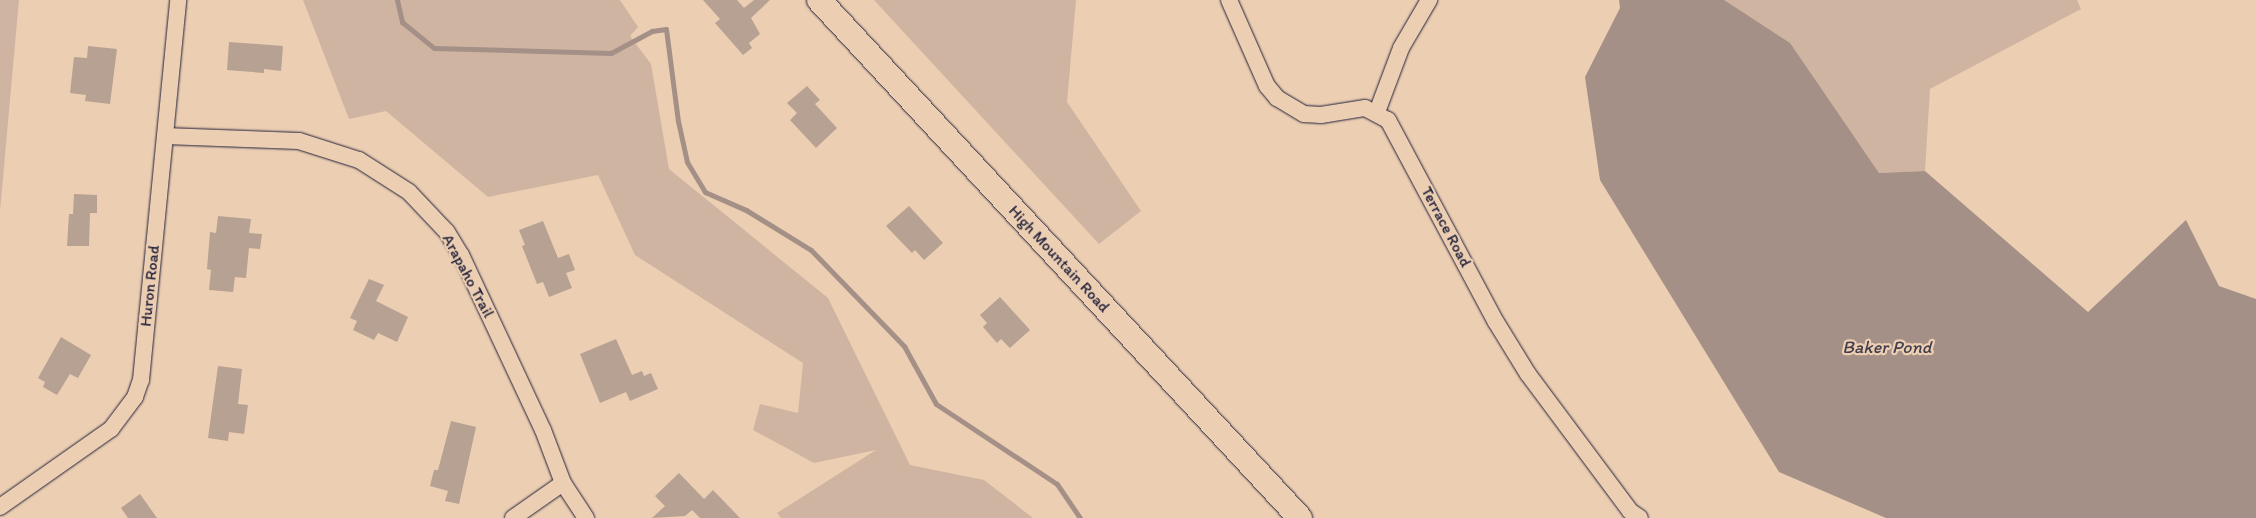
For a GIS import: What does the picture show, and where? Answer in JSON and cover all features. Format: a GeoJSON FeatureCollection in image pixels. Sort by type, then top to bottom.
{"type":"FeatureCollection","features":[{"type":"Feature","properties":{"kind":"main road","name":"High Mountain Road"},"geometry":{"type":"LineString","coordinates":[[819,0],[1300,518]]}},
{"type":"Feature","properties":{"kind":"street","name":"Huron Road"},"geometry":{"type":"LineString","coordinates":[[0,507],[111,429],[135,397],[141,380],[178,0]]}},
{"type":"Feature","properties":{"kind":"street"},"geometry":{"type":"LineString","coordinates":[[1229,0],[1267,86],[1283,103],[1304,114],[1321,116],[1352,108],[1377,112],[1401,48],[1429,0]]}},
{"type":"Feature","properties":{"kind":"street","name":"Terrace Road"},"geometry":{"type":"LineString","coordinates":[[1377,112],[1396,131],[1496,322],[1528,374],[1630,510],[1640,518]]}},
{"type":"Feature","properties":{"kind":"street","name":"Arapaho Trail"},"geometry":{"type":"LineString","coordinates":[[165,136],[299,142],[359,160],[409,192],[447,232],[461,255],[543,430],[563,483],[586,518]]}},
{"type":"Feature","properties":{"kind":"street"},"geometry":{"type":"LineString","coordinates":[[513,518],[563,483]]}},
{"type":"Feature","properties":{"kind":"shaded area"},"geometry":{"type":"Polygon","coordinates":[[[0,0],[19,0],[0,211],[0,0]]]}},
{"type":"Feature","properties":{"kind":"shaded area"},"geometry":{"type":"Polygon","coordinates":[[[303,0],[620,0],[638,27],[630,36],[651,64],[669,169],[828,298],[910,465],[984,480],[1033,518],[781,518],[777,513],[876,450],[814,463],[753,430],[760,404],[798,413],[803,363],[635,255],[598,175],[488,197],[386,111],[349,119],[303,0]]]}},
{"type":"Feature","properties":{"kind":"shaded area"},"geometry":{"type":"Polygon","coordinates":[[[874,0],[1076,0],[1067,102],[1141,211],[1099,244],[874,0]]]}},
{"type":"Feature","properties":{"kind":"shaded area"},"geometry":{"type":"Polygon","coordinates":[[[1724,0],[2077,0],[2081,9],[1930,89],[1925,171],[1879,173],[1859,145],[1724,0]]]}},
{"type":"Feature","properties":{"kind":"water","name":"Baker Pond"},"geometry":{"type":"Polygon","coordinates":[[[1619,0],[1724,0],[1790,43],[1879,173],[1925,171],[2088,312],[2186,220],[2219,286],[2256,299],[2256,518],[1886,518],[1779,472],[1600,180],[1585,77],[1620,8],[1619,0]]]}},
{"type":"Feature","properties":{"kind":"building"},"geometry":{"type":"Polygon","coordinates":[[[703,0],[737,0],[744,8],[754,0],[770,0],[751,18],[760,34],[749,43],[752,48],[743,55],[715,23],[720,19],[703,0]]]}},
{"type":"Feature","properties":{"kind":"building"},"geometry":{"type":"Polygon","coordinates":[[[229,42],[283,46],[281,71],[264,69],[264,73],[227,70],[229,42]]]}},
{"type":"Feature","properties":{"kind":"building"},"geometry":{"type":"Polygon","coordinates":[[[88,46],[117,49],[110,104],[85,101],[86,95],[70,93],[74,57],[87,58],[88,46]]]}},
{"type":"Feature","properties":{"kind":"building"},"geometry":{"type":"Polygon","coordinates":[[[807,86],[820,100],[815,104],[837,128],[816,148],[790,120],[797,113],[787,103],[807,86]]]}},
{"type":"Feature","properties":{"kind":"building"},"geometry":{"type":"Polygon","coordinates":[[[74,194],[97,195],[97,213],[90,213],[89,246],[67,246],[69,214],[73,214],[74,194]]]}},
{"type":"Feature","properties":{"kind":"building"},"geometry":{"type":"Polygon","coordinates":[[[909,206],[943,243],[924,260],[915,250],[912,253],[886,226],[909,206]]]}},
{"type":"Feature","properties":{"kind":"building"},"geometry":{"type":"Polygon","coordinates":[[[218,216],[251,219],[249,233],[262,234],[260,249],[249,248],[246,278],[235,277],[233,292],[209,290],[211,270],[207,269],[210,232],[216,233],[218,216]]]}},
{"type":"Feature","properties":{"kind":"building"},"geometry":{"type":"Polygon","coordinates":[[[543,221],[558,258],[569,254],[575,270],[566,273],[572,288],[549,297],[543,282],[537,284],[522,246],[525,245],[519,230],[543,221]]]}},
{"type":"Feature","properties":{"kind":"building"},"geometry":{"type":"Polygon","coordinates":[[[369,279],[384,285],[376,301],[408,317],[397,342],[378,333],[374,340],[353,330],[357,321],[350,318],[369,279]]]}},
{"type":"Feature","properties":{"kind":"building"},"geometry":{"type":"Polygon","coordinates":[[[1000,297],[1030,330],[1010,348],[1001,339],[997,343],[983,327],[987,323],[980,315],[1000,297]]]}},
{"type":"Feature","properties":{"kind":"building"},"geometry":{"type":"Polygon","coordinates":[[[61,337],[91,355],[78,378],[70,374],[57,395],[43,387],[45,382],[38,378],[61,337]]]}},
{"type":"Feature","properties":{"kind":"building"},"geometry":{"type":"Polygon","coordinates":[[[616,339],[632,375],[642,371],[644,376],[651,373],[658,389],[630,401],[626,392],[600,403],[580,354],[616,339]]]}},
{"type":"Feature","properties":{"kind":"building"},"geometry":{"type":"Polygon","coordinates":[[[218,366],[242,369],[238,404],[248,405],[244,434],[229,432],[228,441],[208,438],[218,366]]]}},
{"type":"Feature","properties":{"kind":"building"},"geometry":{"type":"Polygon","coordinates":[[[451,421],[476,427],[459,504],[445,501],[448,491],[430,486],[434,470],[438,470],[451,421]]]}},
{"type":"Feature","properties":{"kind":"building"},"geometry":{"type":"Polygon","coordinates":[[[679,473],[704,499],[713,490],[740,518],[700,518],[692,510],[685,516],[652,518],[665,506],[655,496],[679,473]]]}},
{"type":"Feature","properties":{"kind":"building"},"geometry":{"type":"Polygon","coordinates":[[[140,494],[157,518],[128,518],[121,508],[140,494]]]}},
{"type":"Feature","properties":{"kind":"waterway"},"geometry":{"type":"LineString","coordinates":[[397,0],[402,22],[434,48],[611,53],[652,31],[666,29],[678,121],[687,162],[705,192],[746,210],[811,250],[904,346],[936,404],[1057,484],[1080,518]]}}]}
